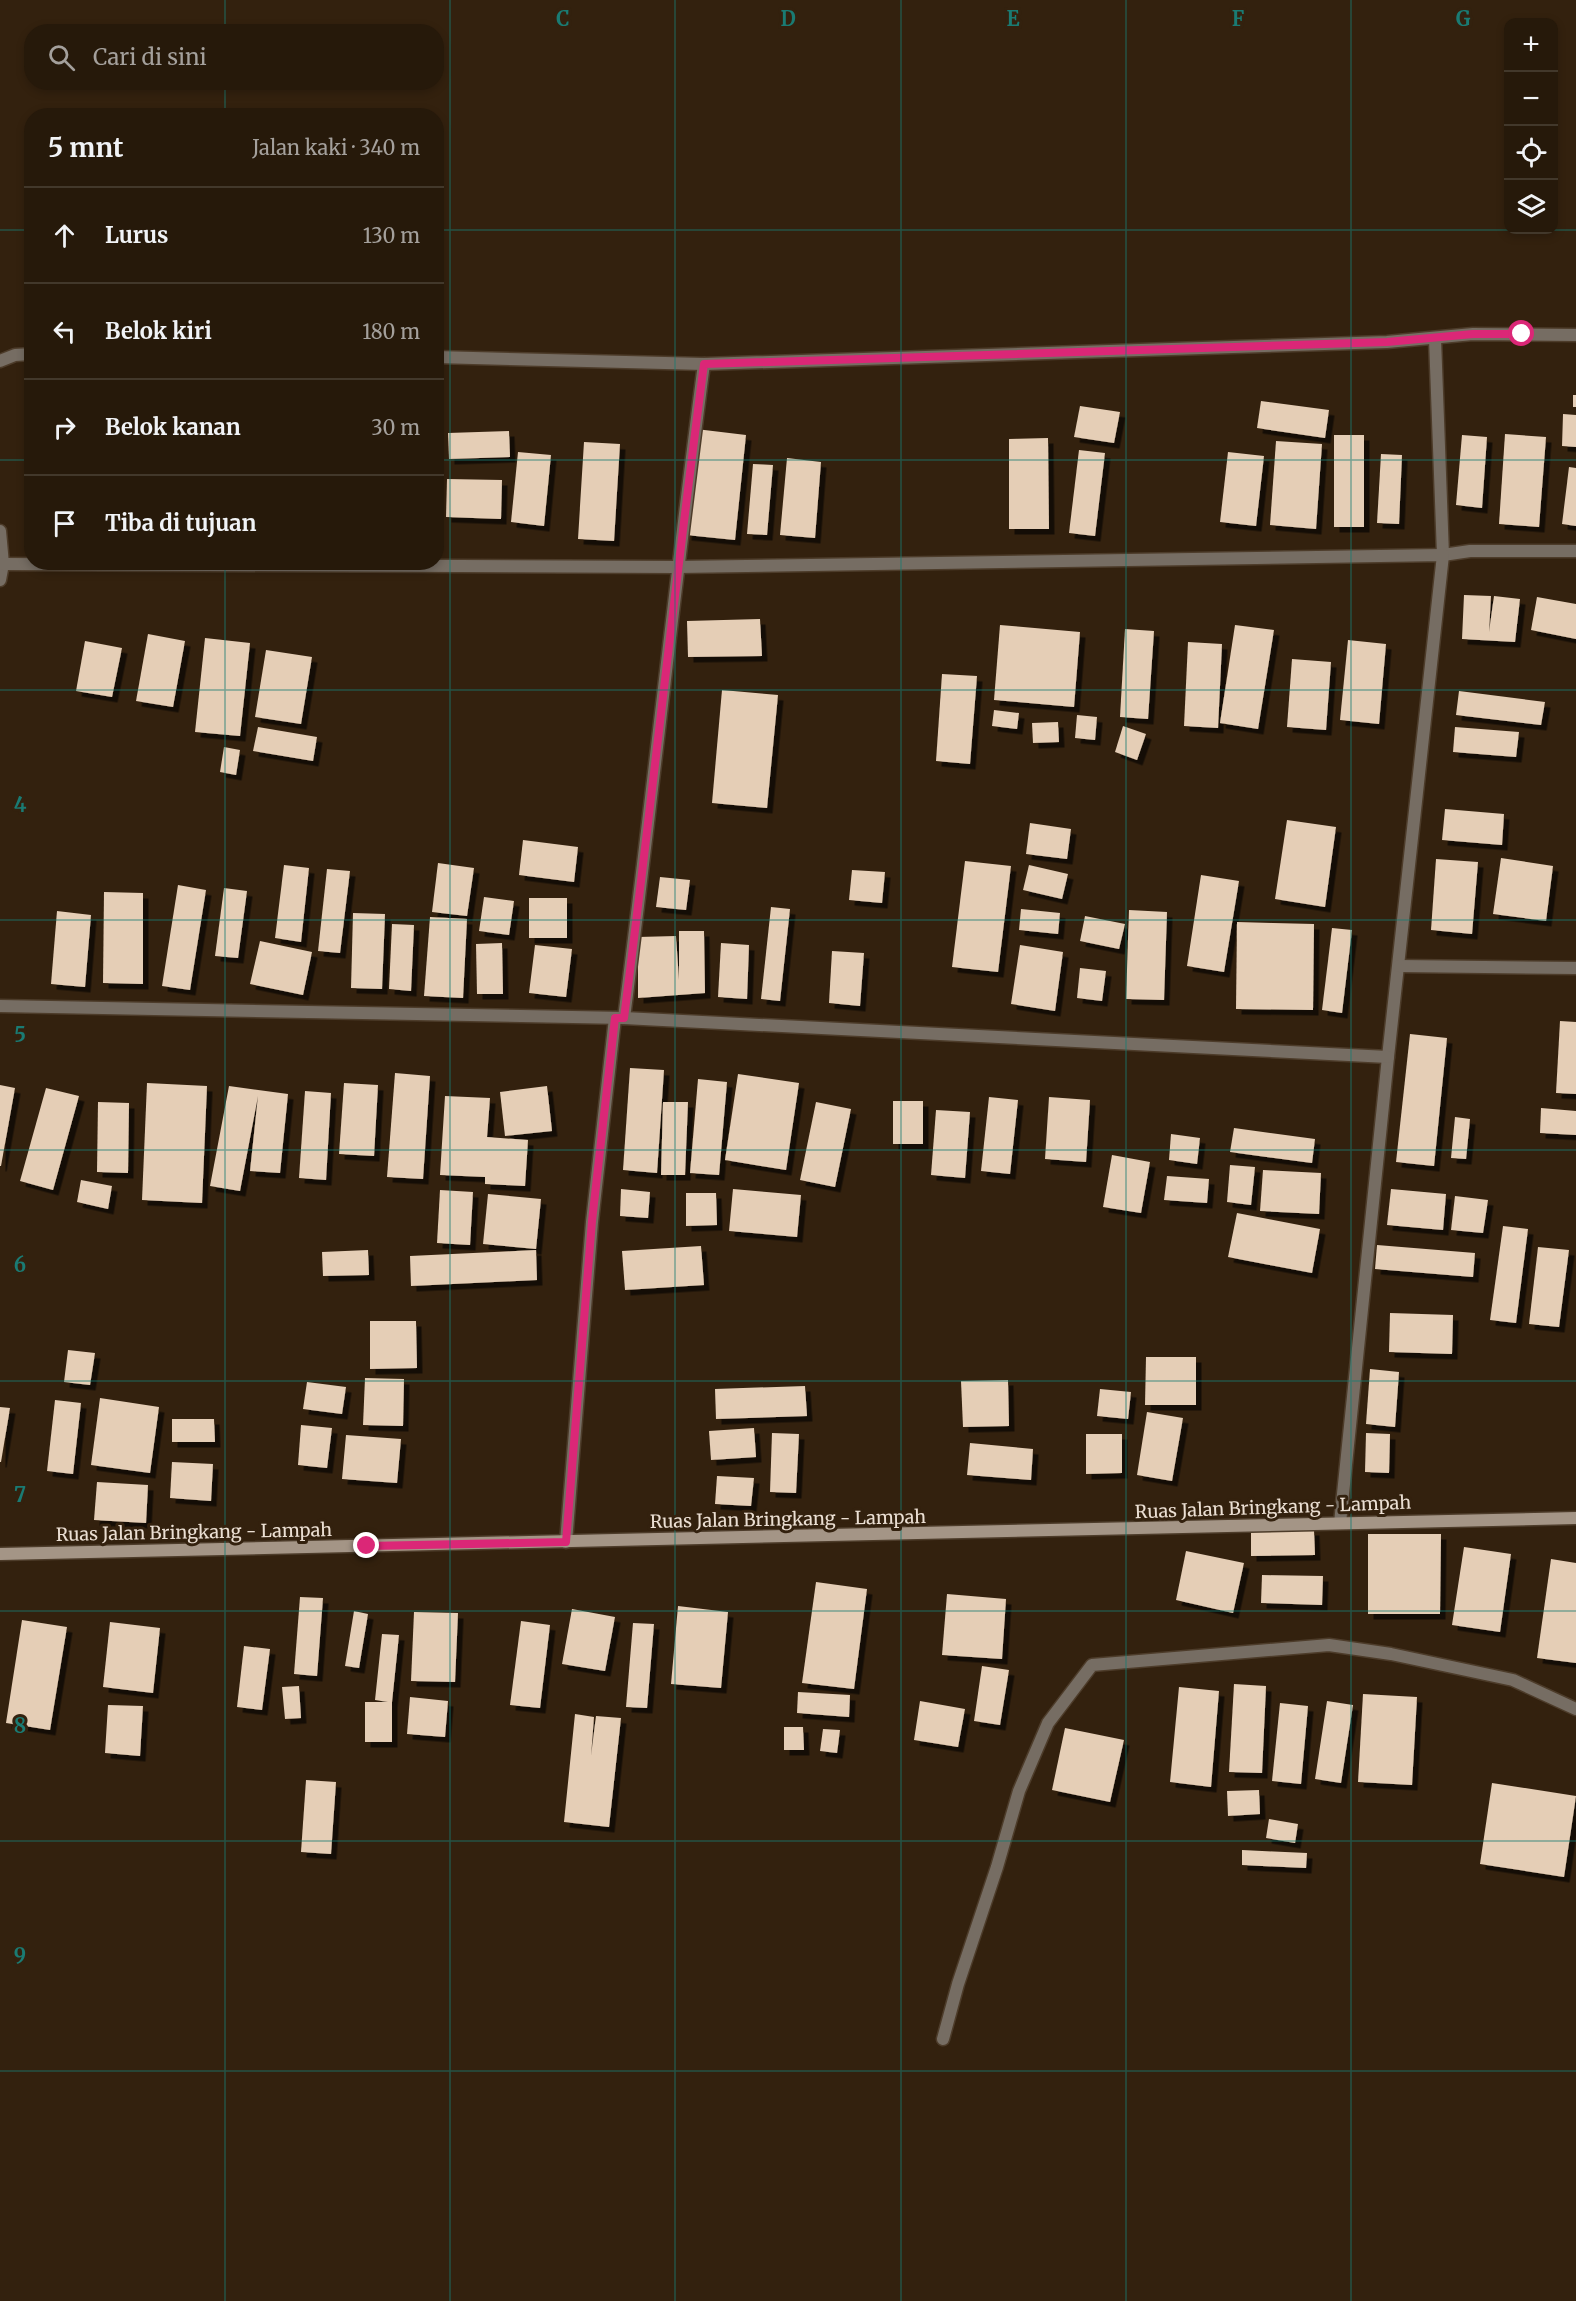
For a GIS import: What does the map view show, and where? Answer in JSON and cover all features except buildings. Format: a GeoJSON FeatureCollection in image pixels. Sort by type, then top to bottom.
{"type":"FeatureCollection","features":[{"type":"Feature","properties":{"kind":"main road","name":"Ruas Jalan Bringkang - Lampah"},"geometry":{"type":"LineString","coordinates":[[0,1554],[1576,1518]]}},
{"type":"Feature","properties":{"kind":"street"},"geometry":{"type":"LineString","coordinates":[[444,357],[704,364],[1387,342],[1473,334],[1576,335]]}},
{"type":"Feature","properties":{"kind":"street"},"geometry":{"type":"LineString","coordinates":[[1340,1523],[1443,555],[1435,339]]}},
{"type":"Feature","properties":{"kind":"street"},"geometry":{"type":"LineString","coordinates":[[0,361],[15,355],[24,354]]}},
{"type":"Feature","properties":{"kind":"street"},"geometry":{"type":"LineString","coordinates":[[566,1542],[592,1221],[619,1018],[651,809],[677,567],[704,364]]}},
{"type":"Feature","properties":{"kind":"street"},"geometry":{"type":"LineString","coordinates":[[0,531],[3,564],[0,580]]}},
{"type":"Feature","properties":{"kind":"street"},"geometry":{"type":"LineString","coordinates":[[444,566],[677,567],[1443,555],[1470,551],[1576,551]]}},
{"type":"Feature","properties":{"kind":"street"},"geometry":{"type":"LineString","coordinates":[[3,564],[24,564]]}},
{"type":"Feature","properties":{"kind":"street"},"geometry":{"type":"LineString","coordinates":[[1399,966],[1576,968]]}},
{"type":"Feature","properties":{"kind":"street"},"geometry":{"type":"LineString","coordinates":[[0,1006],[619,1018],[1388,1057]]}},
{"type":"Feature","properties":{"kind":"street"},"geometry":{"type":"LineString","coordinates":[[943,2039],[1019,1791],[1048,1723],[1092,1665],[1329,1645],[1391,1654],[1512,1680],[1576,1710]]}},
{"type":"Feature","properties":{"kind":"route"},"geometry":{"type":"LineString","coordinates":[[367,1546],[566,1542],[592,1221],[615,1018],[624,1018],[651,809],[677,567],[704,364],[1387,342],[1473,334],[1522,334]]}}]}
